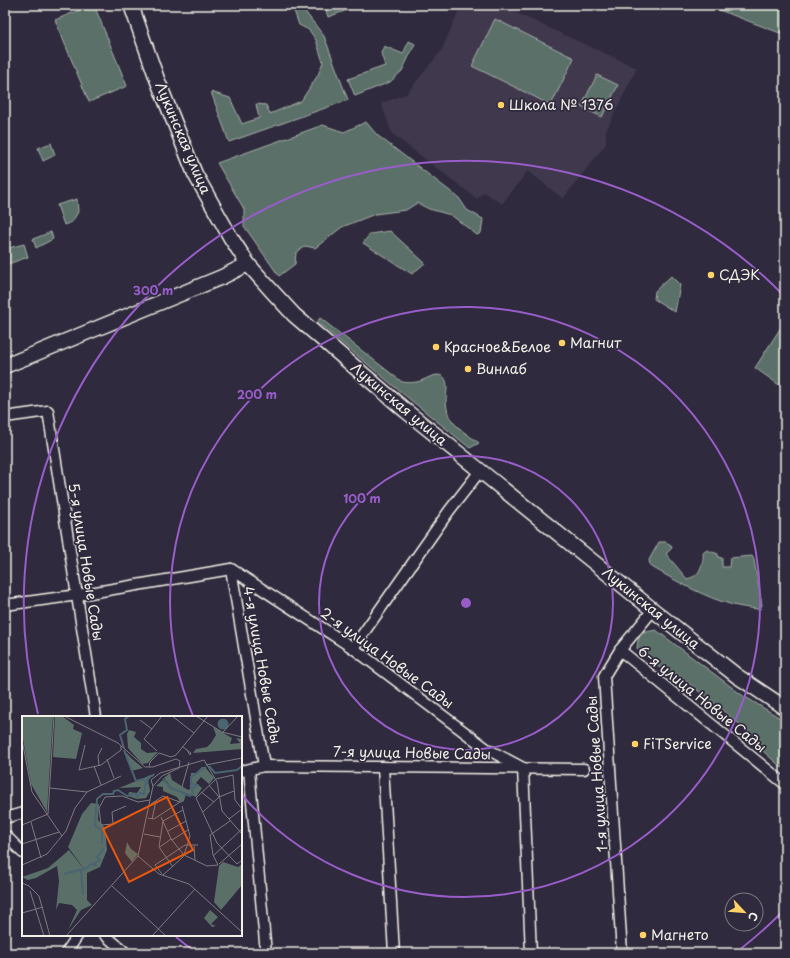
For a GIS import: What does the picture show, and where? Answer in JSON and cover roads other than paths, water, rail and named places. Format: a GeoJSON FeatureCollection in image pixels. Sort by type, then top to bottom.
{"type":"FeatureCollection","features":[{"type":"Feature","properties":{"kind":"main road","name":"Лукинская улица"},"geometry":{"type":"LineString","coordinates":[[131,5],[195,174],[231,238],[248,264],[294,315],[406,411],[653,610],[737,676],[785,708]]}},
{"type":"Feature","properties":{"kind":"main road"},"geometry":{"type":"LineString","coordinates":[[5,366],[222,277],[248,264]]}},
{"type":"Feature","properties":{"kind":"street","name":"5-я улица Новые Сады"},"geometry":{"type":"LineString","coordinates":[[5,417],[48,411],[96,716]]}},
{"type":"Feature","properties":{"kind":"street"},"geometry":{"type":"LineString","coordinates":[[353,648],[449,511],[480,471]]}},
{"type":"Feature","properties":{"kind":"street"},"geometry":{"type":"LineString","coordinates":[[5,605],[78,595],[231,569]]}},
{"type":"Feature","properties":{"kind":"street","name":"2-я улица Новые Сады"},"geometry":{"type":"LineString","coordinates":[[231,569],[353,648],[487,750],[522,768]]}},
{"type":"Feature","properties":{"kind":"street","name":"4-я улица Новые Сады"},"geometry":{"type":"LineString","coordinates":[[231,569],[264,766]]}},
{"type":"Feature","properties":{"kind":"street","name":"1-я улица Новые Сады"},"geometry":{"type":"LineString","coordinates":[[622,953],[604,676],[620,650],[653,610]]}},
{"type":"Feature","properties":{"kind":"street","name":"6-я улица Новые Сады"},"geometry":{"type":"LineString","coordinates":[[620,650],[785,784]]}},
{"type":"Feature","properties":{"kind":"street","name":"7-я улица Новые Сады"},"geometry":{"type":"LineString","coordinates":[[245,770],[264,766],[584,769]]}},
{"type":"Feature","properties":{"kind":"street"},"geometry":{"type":"LineString","coordinates":[[384,767],[394,953]]}},
{"type":"Feature","properties":{"kind":"street"},"geometry":{"type":"LineString","coordinates":[[522,768],[531,953]]}},
{"type":"Feature","properties":{"kind":"street"},"geometry":{"type":"LineString","coordinates":[[245,770],[266,953]]}},
{"type":"Feature","properties":{"kind":"street"},"geometry":{"type":"LineString","coordinates":[[5,818],[22,813]]}},
{"type":"Feature","properties":{"kind":"street"},"geometry":{"type":"LineString","coordinates":[[5,834],[22,852]]}},
{"type":"Feature","properties":{"kind":"street"},"geometry":{"type":"LineString","coordinates":[[66,953],[77,936]]}},
{"type":"Feature","properties":{"kind":"street"},"geometry":{"type":"LineString","coordinates":[[106,936],[126,953]]}},
{"type":"Feature","properties":{"kind":"place","name":"Школа № 1376"},"geometry":{"type":"Point","coordinates":[501,105]}},
{"type":"Feature","properties":{"kind":"place","name":"СДЭК"},"geometry":{"type":"Point","coordinates":[711,275]}},
{"type":"Feature","properties":{"kind":"place","name":"Магнит"},"geometry":{"type":"Point","coordinates":[562,343]}},
{"type":"Feature","properties":{"kind":"place","name":"Красное&Белое"},"geometry":{"type":"Point","coordinates":[436,347]}},
{"type":"Feature","properties":{"kind":"place","name":"Винлаб"},"geometry":{"type":"Point","coordinates":[468,369]}},
{"type":"Feature","properties":{"kind":"place","name":"FiTService"},"geometry":{"type":"Point","coordinates":[635,744]}},
{"type":"Feature","properties":{"kind":"place","name":"Магнето"},"geometry":{"type":"Point","coordinates":[643,935]}}]}
